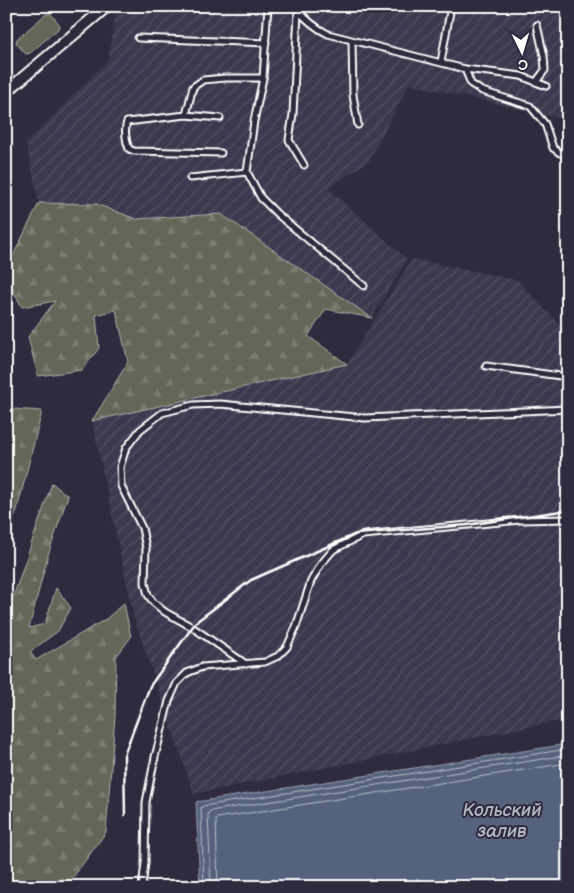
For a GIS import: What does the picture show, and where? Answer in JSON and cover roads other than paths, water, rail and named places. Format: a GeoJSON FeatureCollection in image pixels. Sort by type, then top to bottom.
{"type":"FeatureCollection","features":[{"type":"Feature","properties":{"kind":"street"},"geometry":{"type":"LineString","coordinates":[[6,92],[106,6]]}},
{"type":"Feature","properties":{"kind":"lane"},"geometry":{"type":"LineString","coordinates":[[268,6],[263,78],[254,121],[248,172],[261,198],[277,214],[364,286]]}},
{"type":"Feature","properties":{"kind":"lane"},"geometry":{"type":"LineString","coordinates":[[294,6],[316,28],[328,34],[465,69],[521,76],[546,86]]}},
{"type":"Feature","properties":{"kind":"lane"},"geometry":{"type":"LineString","coordinates":[[441,62],[451,6]]}},
{"type":"Feature","properties":{"kind":"lane"},"geometry":{"type":"LineString","coordinates":[[298,11],[293,114],[289,140],[304,165]]}},
{"type":"Feature","properties":{"kind":"lane"},"geometry":{"type":"LineString","coordinates":[[536,82],[545,70],[537,25]]}},
{"type":"Feature","properties":{"kind":"lane"},"geometry":{"type":"LineString","coordinates":[[138,38],[266,44]]}},
{"type":"Feature","properties":{"kind":"lane"},"geometry":{"type":"LineString","coordinates":[[352,41],[352,95],[358,125]]}},
{"type":"Feature","properties":{"kind":"lane"},"geometry":{"type":"LineString","coordinates":[[465,69],[471,84],[482,92],[530,106],[545,124],[553,148],[560,153],[568,155]]}},
{"type":"Feature","properties":{"kind":"lane"},"geometry":{"type":"LineString","coordinates":[[186,115],[193,87],[203,80],[263,78]]}},
{"type":"Feature","properties":{"kind":"lane"},"geometry":{"type":"LineString","coordinates":[[220,118],[186,115],[127,122],[125,126],[129,149],[142,152],[221,153]]}},
{"type":"Feature","properties":{"kind":"lane"},"geometry":{"type":"LineString","coordinates":[[190,178],[248,172]]}},
{"type":"Feature","properties":{"kind":"lane"},"geometry":{"type":"LineString","coordinates":[[486,366],[568,377]]}},
{"type":"Feature","properties":{"kind":"lane"},"geometry":{"type":"LineString","coordinates":[[246,664],[192,627],[165,612],[148,595],[145,583],[146,548],[142,528],[121,486],[120,477],[120,467],[126,448],[140,430],[162,413],[193,405],[220,404],[365,418],[568,410]]}},
{"type":"Feature","properties":{"kind":"lane"},"geometry":{"type":"LineString","coordinates":[[142,887],[145,863],[146,802],[170,700],[177,683],[187,673],[202,667],[265,662],[278,656],[287,647],[296,627],[311,581],[321,564],[334,550],[363,535],[520,520],[568,520]]}},
{"type":"Feature","properties":{"kind":"water","name":"Кольский залив"},"geometry":{"type":"Polygon","coordinates":[[[568,744],[568,887],[200,887],[196,802],[568,744]]]}},
{"type":"Feature","properties":{"kind":"railway"},"geometry":{"type":"LineString","coordinates":[[125,815],[124,755],[150,686],[196,622],[251,580],[356,534],[467,525],[568,510]]}}]}
